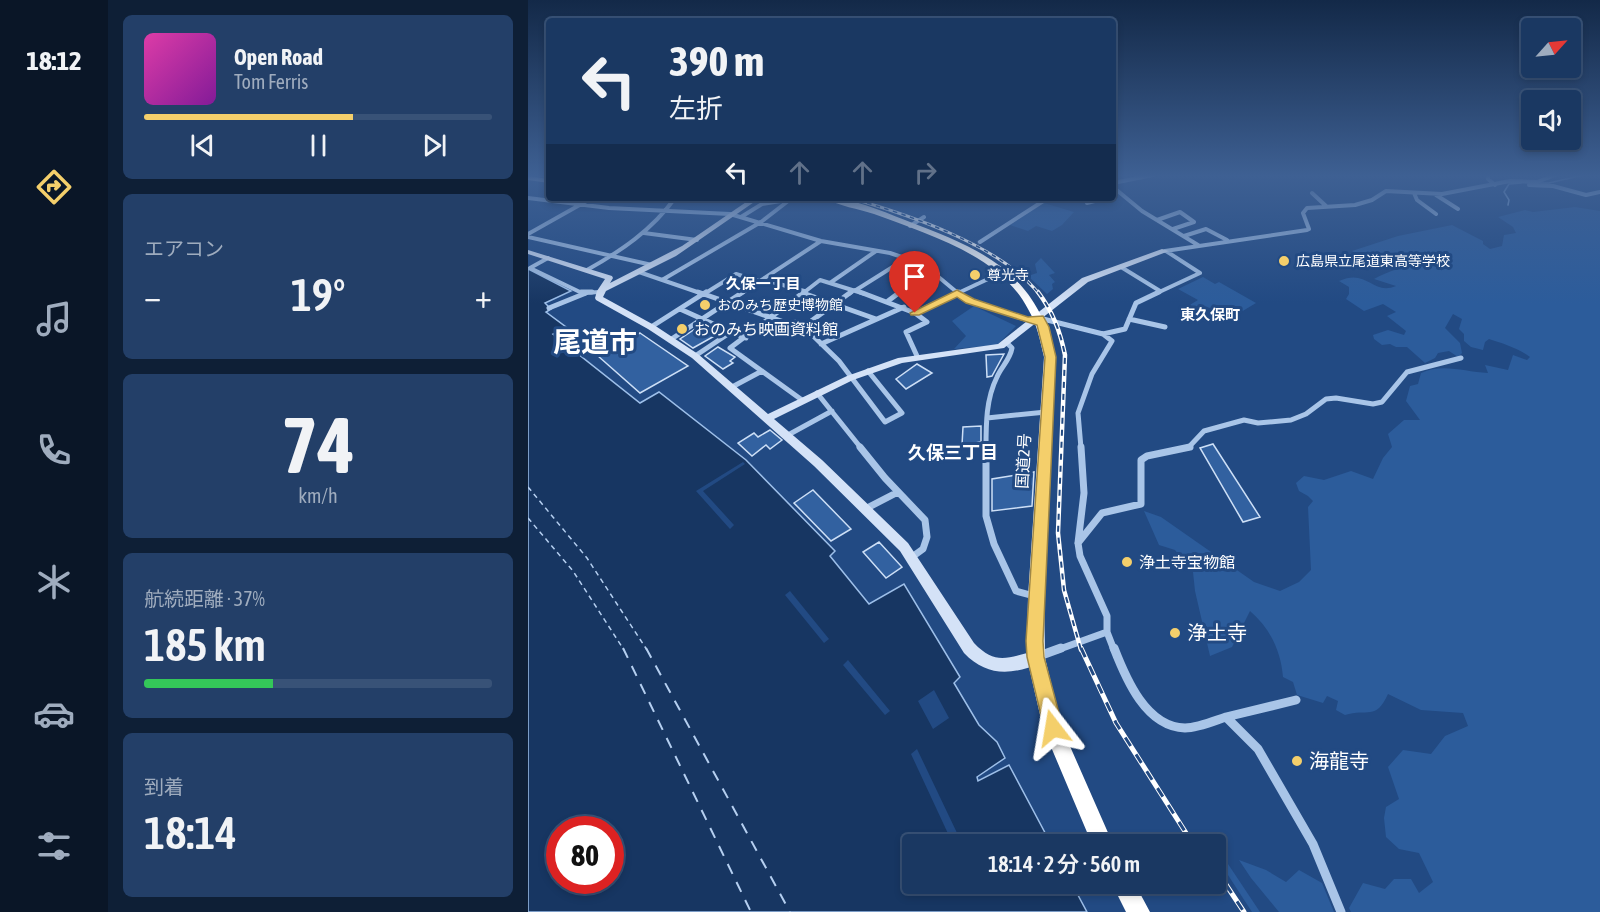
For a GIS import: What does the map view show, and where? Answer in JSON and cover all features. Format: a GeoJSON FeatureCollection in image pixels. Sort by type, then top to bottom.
{"type":"FeatureCollection","features":[{"type":"Feature","properties":{"kind":"highway","name":"国道2号"},"geometry":{"type":"LineString","coordinates":[[886,218],[973,245],[1022,293],[1048,340],[1050,357],[1036,597],[1035,657],[1053,728],[1099,834]]}},
{"type":"Feature","properties":{"kind":"highway"},"geometry":{"type":"LineString","coordinates":[[1129,894],[1139,912]]}},
{"type":"Feature","properties":{"kind":"street"},"geometry":{"type":"LineString","coordinates":[[528,235],[558,218]]}},
{"type":"Feature","properties":{"kind":"street"},"geometry":{"type":"LineString","coordinates":[[587,270],[614,255],[659,218]]}},
{"type":"Feature","properties":{"kind":"street"},"geometry":{"type":"LineString","coordinates":[[549,308],[587,293],[600,292],[653,266],[697,240],[725,218]]}},
{"type":"Feature","properties":{"kind":"street"},"geometry":{"type":"LineString","coordinates":[[743,218],[821,241],[907,258],[938,274],[957,293],[970,301],[1037,320],[1104,334],[1125,329],[1136,303],[1200,273],[1165,251]]}},
{"type":"Feature","properties":{"kind":"street"},"geometry":{"type":"LineString","coordinates":[[662,280],[767,218]]}},
{"type":"Feature","properties":{"kind":"street"},"geometry":{"type":"LineString","coordinates":[[910,226],[923,218]]}},
{"type":"Feature","properties":{"kind":"street"},"geometry":{"type":"LineString","coordinates":[[973,245],[1017,218]]}},
{"type":"Feature","properties":{"kind":"street"},"geometry":{"type":"LineString","coordinates":[[1154,218],[1198,245]]}},
{"type":"Feature","properties":{"kind":"street"},"geometry":{"type":"LineString","coordinates":[[1157,220],[1164,218]]}},
{"type":"Feature","properties":{"kind":"street"},"geometry":{"type":"LineString","coordinates":[[1173,229],[1194,222],[1188,218]]}},
{"type":"Feature","properties":{"kind":"street"},"geometry":{"type":"LineString","coordinates":[[768,418],[867,371],[917,356],[998,347],[1037,320],[1085,280],[1165,251],[1307,230],[1309,229],[1305,218]]}},
{"type":"Feature","properties":{"kind":"street"},"geometry":{"type":"LineString","coordinates":[[1184,236],[1206,229],[1228,240]]}},
{"type":"Feature","properties":{"kind":"street"},"geometry":{"type":"LineString","coordinates":[[644,232],[697,240]]}},
{"type":"Feature","properties":{"kind":"street"},"geometry":{"type":"LineString","coordinates":[[528,235],[653,266]]}},
{"type":"Feature","properties":{"kind":"street"},"geometry":{"type":"LineString","coordinates":[[670,340],[730,303],[821,241]]}},
{"type":"Feature","properties":{"kind":"street"},"geometry":{"type":"LineString","coordinates":[[830,283],[876,251]]}},
{"type":"Feature","properties":{"kind":"street"},"geometry":{"type":"LineString","coordinates":[[528,252],[622,281]]}},
{"type":"Feature","properties":{"kind":"street"},"geometry":{"type":"LineString","coordinates":[[548,258],[530,268],[587,293]]}},
{"type":"Feature","properties":{"kind":"street"},"geometry":{"type":"LineString","coordinates":[[803,327],[855,290],[907,258]]}},
{"type":"Feature","properties":{"kind":"street"},"geometry":{"type":"LineString","coordinates":[[1121,267],[1160,291]]}},
{"type":"Feature","properties":{"kind":"street"},"geometry":{"type":"LineString","coordinates":[[639,272],[787,323],[799,322],[839,361],[885,422],[902,413],[867,371]]}},
{"type":"Feature","properties":{"kind":"street"},"geometry":{"type":"LineString","coordinates":[[915,313],[1003,272]]}},
{"type":"Feature","properties":{"kind":"street"},"geometry":{"type":"LineString","coordinates":[[651,327],[736,274],[803,292],[876,320]]}},
{"type":"Feature","properties":{"kind":"street"},"geometry":{"type":"LineString","coordinates":[[888,301],[938,274]]}},
{"type":"Feature","properties":{"kind":"street"},"geometry":{"type":"LineString","coordinates":[[609,278],[598,298],[651,327],[695,356],[788,435],[912,557],[969,648],[979,660],[991,666],[1003,665],[1035,657],[1107,632]]}},
{"type":"Feature","properties":{"kind":"street"},"geometry":{"type":"LineString","coordinates":[[802,400],[730,348],[820,280],[905,306],[927,322],[906,332],[917,356]]}},
{"type":"Feature","properties":{"kind":"street"},"geometry":{"type":"LineString","coordinates":[[821,344],[905,306]]}},
{"type":"Feature","properties":{"kind":"street"},"geometry":{"type":"LineString","coordinates":[[680,309],[746,338]]}},
{"type":"Feature","properties":{"kind":"street"},"geometry":{"type":"LineString","coordinates":[[1129,319],[1165,327]]}},
{"type":"Feature","properties":{"kind":"street"},"geometry":{"type":"LineString","coordinates":[[695,356],[731,332]]}},
{"type":"Feature","properties":{"kind":"street"},"geometry":{"type":"LineString","coordinates":[[1104,334],[1112,341],[1092,374],[1077,418],[1084,493],[1078,543],[1080,556],[1107,616],[1107,632],[1126,678],[1148,709],[1165,725],[1187,728],[1296,700]]}},
{"type":"Feature","properties":{"kind":"street"},"geometry":{"type":"LineString","coordinates":[[1007,342],[1012,348],[1012,353],[997,376],[990,395],[987,418],[986,516],[994,544],[1017,591],[1036,597]]}},
{"type":"Feature","properties":{"kind":"street"},"geometry":{"type":"LineString","coordinates":[[1078,543],[1088,536],[1098,515],[1141,504],[1141,460],[1147,456],[1189,448],[1204,431],[1244,420],[1258,423],[1291,420],[1306,414],[1326,399],[1336,398],[1373,404],[1382,402],[1407,372],[1461,358]]}},
{"type":"Feature","properties":{"kind":"street"},"geometry":{"type":"LineString","coordinates":[[732,387],[762,370]]}},
{"type":"Feature","properties":{"kind":"street"},"geometry":{"type":"LineString","coordinates":[[817,393],[898,492],[925,520],[927,537],[923,549],[912,557]]}},
{"type":"Feature","properties":{"kind":"street"},"geometry":{"type":"LineString","coordinates":[[788,435],[832,411]]}},
{"type":"Feature","properties":{"kind":"street"},"geometry":{"type":"LineString","coordinates":[[987,418],[1046,412]]}},
{"type":"Feature","properties":{"kind":"street"},"geometry":{"type":"LineString","coordinates":[[865,509],[898,492]]}},
{"type":"Feature","properties":{"kind":"street"},"geometry":{"type":"LineString","coordinates":[[1226,717],[1258,749],[1313,844],[1341,912]]}},
{"type":"Feature","properties":{"kind":"shaded area"},"geometry":{"type":"Polygon","coordinates":[[[1021,218],[1069,218],[1052,231],[1036,226],[1028,231],[1010,225],[1021,218]]]}},
{"type":"Feature","properties":{"kind":"shaded area"},"geometry":{"type":"Polygon","coordinates":[[[1499,218],[1600,218],[1600,912],[1351,912],[1349,908],[1363,883],[1385,889],[1394,879],[1411,879],[1419,893],[1433,882],[1419,853],[1399,849],[1386,837],[1384,818],[1386,807],[1399,799],[1388,767],[1403,750],[1431,754],[1445,736],[1468,726],[1463,713],[1421,710],[1388,694],[1375,711],[1345,715],[1336,710],[1338,701],[1327,696],[1323,703],[1297,695],[1293,682],[1283,677],[1280,658],[1269,632],[1250,611],[1232,647],[1210,656],[1195,591],[1193,572],[1175,550],[1159,545],[1144,511],[1161,517],[1254,582],[1280,591],[1299,582],[1311,570],[1308,507],[1313,501],[1299,491],[1296,483],[1304,476],[1324,480],[1351,471],[1373,479],[1383,458],[1392,447],[1388,434],[1404,420],[1420,420],[1406,401],[1410,386],[1418,384],[1421,373],[1446,368],[1488,373],[1485,365],[1508,370],[1513,355],[1527,360],[1530,357],[1505,344],[1489,339],[1485,342],[1483,350],[1471,347],[1464,341],[1464,334],[1459,329],[1462,319],[1453,314],[1445,328],[1460,343],[1462,353],[1458,357],[1449,351],[1438,353],[1435,358],[1425,363],[1407,347],[1382,345],[1374,339],[1373,335],[1388,330],[1404,335],[1406,331],[1387,316],[1396,312],[1383,304],[1364,311],[1346,299],[1349,287],[1339,281],[1357,278],[1381,288],[1388,288],[1396,286],[1374,279],[1406,267],[1424,265],[1440,268],[1436,261],[1443,257],[1397,267],[1373,252],[1360,256],[1352,251],[1398,236],[1452,225],[1483,241],[1483,244],[1490,249],[1502,246],[1504,235],[1516,233],[1513,227],[1499,218]]]}},
{"type":"Feature","properties":{"kind":"shaded area"},"geometry":{"type":"Polygon","coordinates":[[[1041,258],[1055,273],[1049,275],[1055,282],[1052,284],[1053,289],[1047,294],[1028,276],[1037,273],[1035,264],[1041,258]]]}},
{"type":"Feature","properties":{"kind":"shaded area"},"geometry":{"type":"Polygon","coordinates":[[[528,269],[571,291],[545,303],[551,309],[546,312],[566,327],[553,334],[640,403],[659,392],[746,460],[835,551],[830,556],[869,604],[904,584],[960,677],[954,683],[979,725],[997,742],[1005,758],[977,777],[978,781],[1009,765],[1046,834],[902,834],[902,894],[1077,894],[1087,912],[528,912],[528,269]]]}},
{"type":"Feature","properties":{"kind":"shaded area"},"geometry":{"type":"Polygon","coordinates":[[[1203,277],[1215,284],[1219,282],[1256,303],[1236,315],[1203,306],[1195,310],[1188,306],[1198,300],[1178,289],[1203,277]]]}},
{"type":"Feature","properties":{"kind":"shaded area"},"geometry":{"type":"Polygon","coordinates":[[[974,306],[1016,326],[997,345],[954,349],[966,336],[952,321],[974,306]]]}},
{"type":"Feature","properties":{"kind":"shaded area"},"geometry":{"type":"Polygon","coordinates":[[[1239,860],[1266,870],[1286,882],[1299,870],[1322,883],[1334,912],[1279,912],[1239,860]]]}},
{"type":"Feature","properties":{"kind":"shaded area"},"geometry":{"type":"Polygon","coordinates":[[[1226,861],[1260,912],[1252,912],[1226,872],[1226,861]]]}},
{"type":"Feature","properties":{"kind":"pier"},"geometry":{"type":"Polygon","coordinates":[[[743,462],[745,464],[703,491],[734,525],[730,529],[696,491],[743,462]]]}},
{"type":"Feature","properties":{"kind":"pier"},"geometry":{"type":"Polygon","coordinates":[[[790,591],[829,639],[824,643],[785,595],[790,591]]]}},
{"type":"Feature","properties":{"kind":"pier"},"geometry":{"type":"Polygon","coordinates":[[[848,660],[890,711],[885,715],[843,665],[848,660]]]}},
{"type":"Feature","properties":{"kind":"pier"},"geometry":{"type":"Polygon","coordinates":[[[934,690],[949,718],[933,729],[918,701],[934,690]]]}},
{"type":"Feature","properties":{"kind":"pier"},"geometry":{"type":"Polygon","coordinates":[[[917,749],[958,834],[948,834],[911,754],[917,749]]]}},
{"type":"Feature","properties":{"kind":"building"},"geometry":{"type":"Polygon","coordinates":[[[701,325],[718,334],[693,348],[680,339],[701,325]]]}},
{"type":"Feature","properties":{"kind":"building"},"geometry":{"type":"Polygon","coordinates":[[[640,333],[688,366],[640,393],[598,356],[640,333]]]}},
{"type":"Feature","properties":{"kind":"building"},"geometry":{"type":"Polygon","coordinates":[[[718,347],[735,357],[730,361],[733,363],[723,369],[705,356],[718,347]]]}},
{"type":"Feature","properties":{"kind":"building"},"geometry":{"type":"Polygon","coordinates":[[[1004,354],[992,376],[987,377],[986,355],[1004,354]]]}},
{"type":"Feature","properties":{"kind":"building"},"geometry":{"type":"Polygon","coordinates":[[[917,364],[932,373],[906,389],[896,379],[917,364]]]}},
{"type":"Feature","properties":{"kind":"building"},"geometry":{"type":"Polygon","coordinates":[[[981,426],[981,442],[962,445],[963,427],[981,426]]]}},
{"type":"Feature","properties":{"kind":"building"},"geometry":{"type":"Polygon","coordinates":[[[770,430],[782,440],[770,449],[766,445],[752,456],[738,443],[754,433],[758,437],[770,430]]]}},
{"type":"Feature","properties":{"kind":"building"},"geometry":{"type":"Polygon","coordinates":[[[1213,444],[1260,517],[1243,522],[1200,448],[1213,444]]]}},
{"type":"Feature","properties":{"kind":"building"},"geometry":{"type":"Polygon","coordinates":[[[1034,472],[1032,506],[992,511],[992,479],[1034,472]]]}},
{"type":"Feature","properties":{"kind":"building"},"geometry":{"type":"Polygon","coordinates":[[[813,490],[851,529],[831,541],[794,503],[813,490]]]}},
{"type":"Feature","properties":{"kind":"building"},"geometry":{"type":"Polygon","coordinates":[[[879,542],[902,567],[886,578],[863,552],[879,542]]]}},
{"type":"Feature","properties":{"kind":"ferry route"},"geometry":{"type":"LineString","coordinates":[[528,487],[587,558],[647,650]]}},
{"type":"Feature","properties":{"kind":"ferry route"},"geometry":{"type":"LineString","coordinates":[[528,518],[573,571],[624,650]]}},
{"type":"Feature","properties":{"kind":"ferry route"},"geometry":{"type":"LineString","coordinates":[[646,648],[790,912]]}},
{"type":"Feature","properties":{"kind":"ferry route"},"geometry":{"type":"LineString","coordinates":[[624,650],[751,912]]}},
{"type":"Feature","properties":{"kind":"tunnel"},"geometry":{"type":"LineString","coordinates":[[972,246],[980,242]]}},
{"type":"Feature","properties":{"kind":"railway"},"geometry":{"type":"LineString","coordinates":[[910,218],[952,234],[1002,261],[1023,277],[1039,294]]}},
{"type":"Feature","properties":{"kind":"railway"},"geometry":{"type":"LineString","coordinates":[[1038,292],[1055,322],[1065,355],[1058,533],[1064,590],[1081,650]]}},
{"type":"Feature","properties":{"kind":"railway"},"geometry":{"type":"LineString","coordinates":[[1081,648],[1116,723],[1187,834]]}},
{"type":"Feature","properties":{"kind":"railway"},"geometry":{"type":"LineString","coordinates":[[1226,885],[1244,912]]}},
{"type":"Feature","properties":{"kind":"place","name":"広島県立尾道東高等学校"},"geometry":{"type":"Point","coordinates":[1284,261]}},
{"type":"Feature","properties":{"kind":"place","name":"尊光寺"},"geometry":{"type":"Point","coordinates":[975,275]}},
{"type":"Feature","properties":{"kind":"place","name":"おのみち歴史博物館"},"geometry":{"type":"Point","coordinates":[705,305]}},
{"type":"Feature","properties":{"kind":"place","name":"おのみち映画資料館"},"geometry":{"type":"Point","coordinates":[682,329]}},
{"type":"Feature","properties":{"kind":"place","name":"浄土寺宝物館"},"geometry":{"type":"Point","coordinates":[1127,562]}},
{"type":"Feature","properties":{"kind":"place","name":"浄土寺"},"geometry":{"type":"Point","coordinates":[1175,633]}},
{"type":"Feature","properties":{"kind":"place","name":"海龍寺"},"geometry":{"type":"Point","coordinates":[1297,761]}},
{"type":"Feature","properties":{"kind":"district","name":"久保一丁目"},"geometry":{"type":"Point","coordinates":[763,284]}},
{"type":"Feature","properties":{"kind":"district","name":"東久保町"},"geometry":{"type":"Point","coordinates":[1210,315]}},
{"type":"Feature","properties":{"kind":"district","name":"尾道市"},"geometry":{"type":"Point","coordinates":[595,342]}},
{"type":"Feature","properties":{"kind":"district","name":"久保三丁目"},"geometry":{"type":"Point","coordinates":[953,453]}},
{"type":"Feature","properties":{"kind":"route"},"geometry":{"type":"LineString","coordinates":[[915,313],[957,293],[970,301],[1024,319],[1034,322],[1039,318],[1048,340],[1050,357],[1034,641],[1035,657],[1053,728]]}}]}
